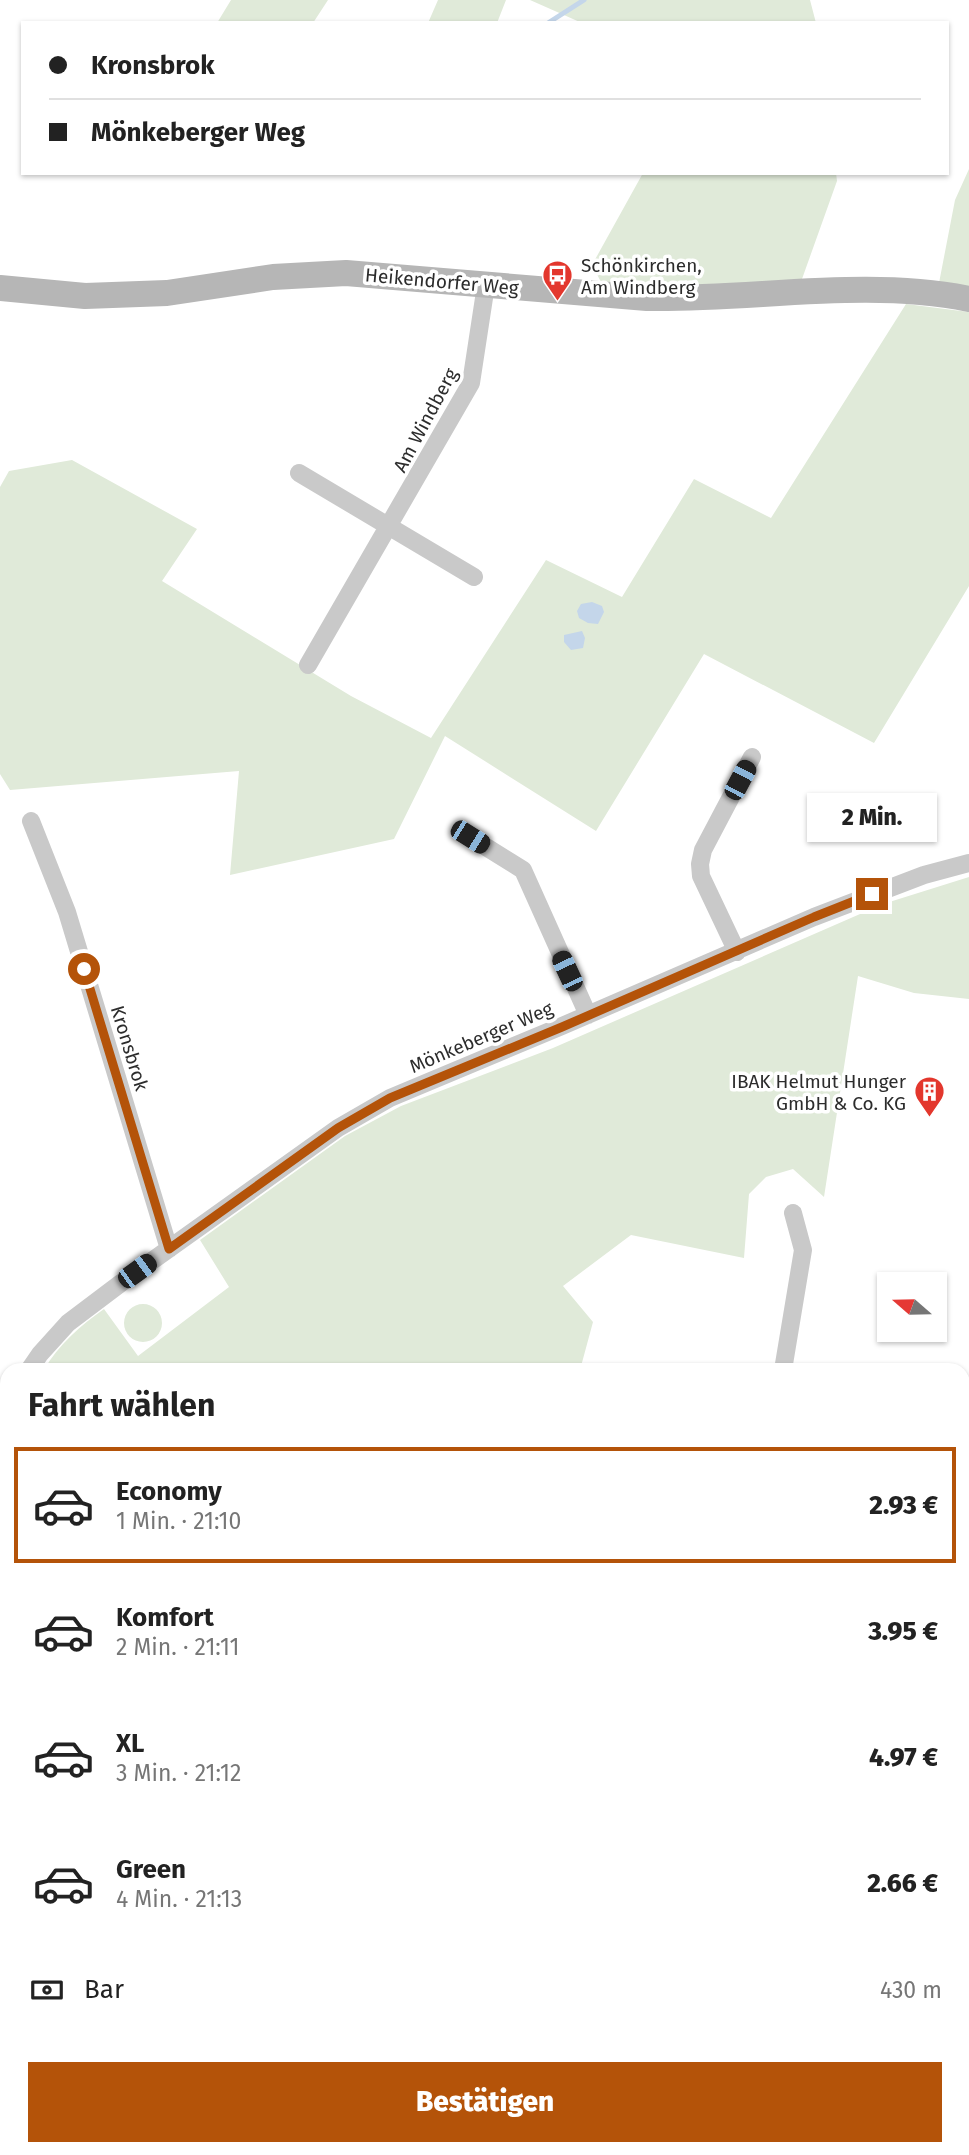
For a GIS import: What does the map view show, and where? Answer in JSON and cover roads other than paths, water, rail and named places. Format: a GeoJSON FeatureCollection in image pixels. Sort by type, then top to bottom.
{"type":"FeatureCollection","features":[{"type":"Feature","properties":{"kind":"street","name":"Heikendorfer Weg"},"geometry":{"type":"LineString","coordinates":[[0,288],[85,296],[157,294],[273,277],[346,273],[647,298],[695,299],[863,290],[914,292],[969,299]]}},
{"type":"Feature","properties":{"kind":"street","name":"Am Windberg"},"geometry":{"type":"LineString","coordinates":[[308,665],[471,383],[486,285]]}},
{"type":"Feature","properties":{"kind":"street"},"geometry":{"type":"LineString","coordinates":[[299,473],[474,577]]}},
{"type":"Feature","properties":{"kind":"street"},"geometry":{"type":"LineString","coordinates":[[737,952],[701,876],[700,864],[702,850],[752,757]]}},
{"type":"Feature","properties":{"kind":"street","name":"Kronsbrok"},"geometry":{"type":"LineString","coordinates":[[32,821],[67,912],[169,1249]]}},
{"type":"Feature","properties":{"kind":"street"},"geometry":{"type":"LineString","coordinates":[[470,837],[523,870],[588,1015]]}},
{"type":"Feature","properties":{"kind":"street","name":"Mönkeberger Weg"},"geometry":{"type":"LineString","coordinates":[[34,1363],[68,1323],[121,1283],[338,1128],[390,1098],[845,904],[924,875],[969,863]]}},
{"type":"Feature","properties":{"kind":"street"},"geometry":{"type":"LineString","coordinates":[[784,1363],[803,1251],[793,1213]]}},
{"type":"Feature","properties":{"kind":"water"},"geometry":{"type":"Polygon","coordinates":[[[592,602],[602,606],[604,612],[598,624],[579,618],[577,611],[581,604],[592,602]]]}},
{"type":"Feature","properties":{"kind":"water"},"geometry":{"type":"Polygon","coordinates":[[[582,631],[585,638],[583,648],[571,650],[564,642],[564,635],[582,631]]]}},
{"type":"Feature","properties":{"kind":"waterway"},"geometry":{"type":"LineString","coordinates":[[551,21],[584,0]]}},
{"type":"Feature","properties":{"kind":"place","name":"Schönkirchen, Am Windberg"},"geometry":{"type":"Point","coordinates":[558,303]}},
{"type":"Feature","properties":{"kind":"place","name":"IBAK Helmut Hunger GmbH & Co. KG"},"geometry":{"type":"Point","coordinates":[929,1119]}}]}
